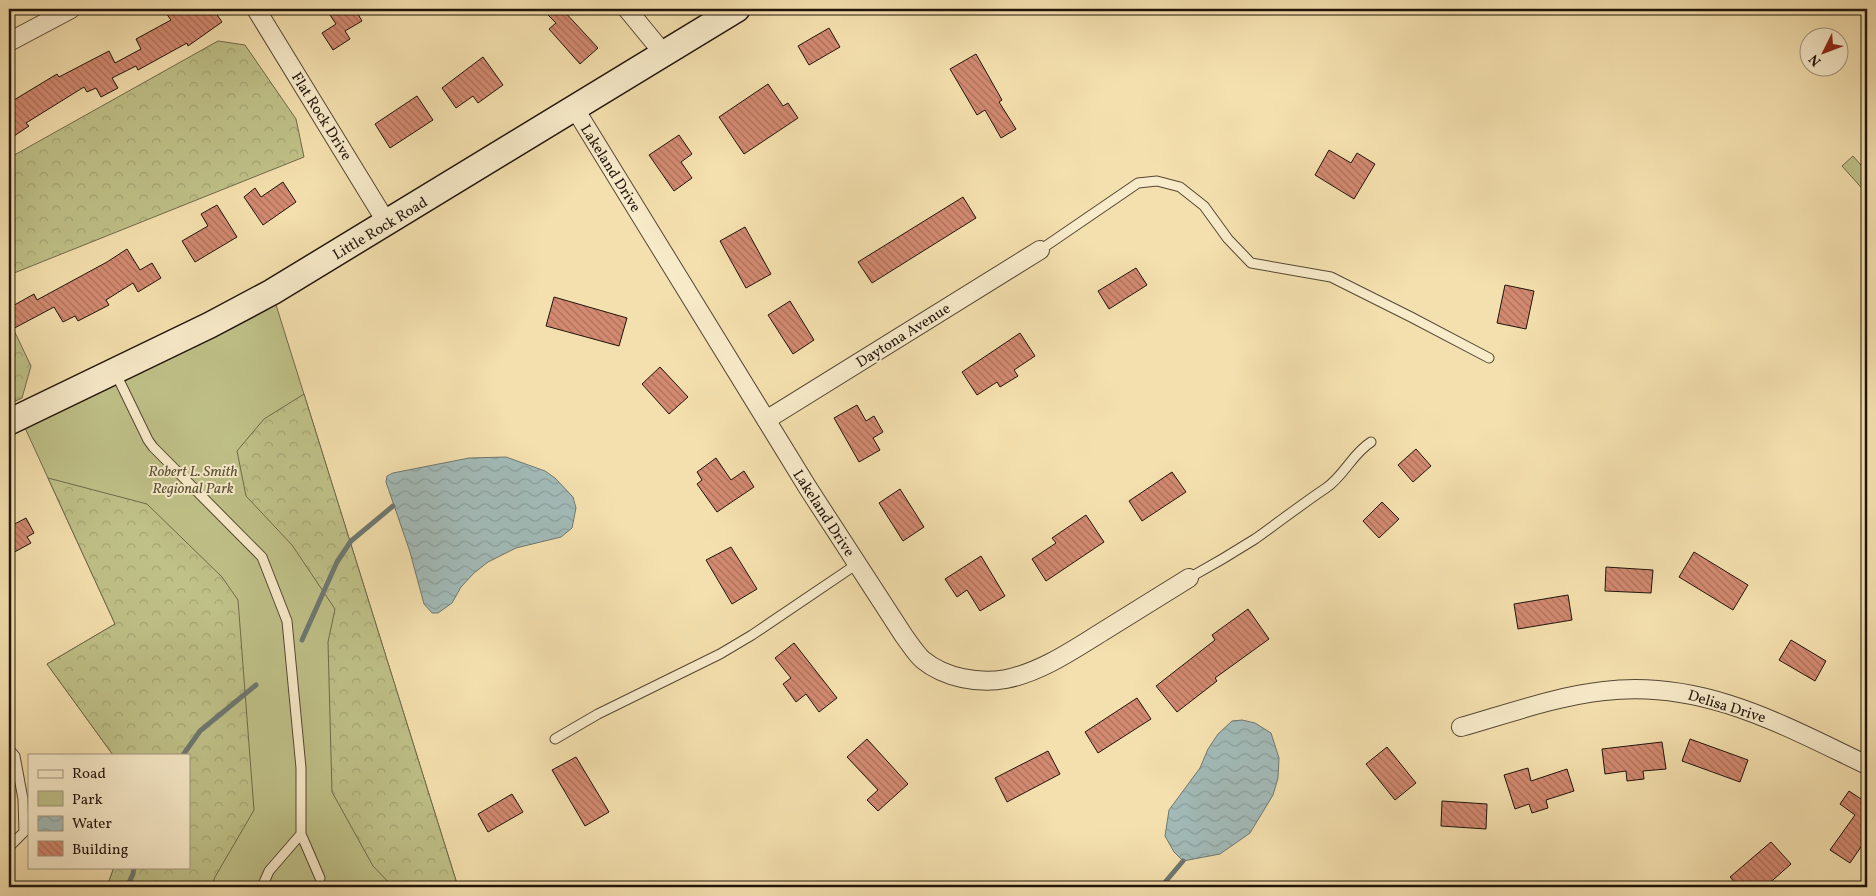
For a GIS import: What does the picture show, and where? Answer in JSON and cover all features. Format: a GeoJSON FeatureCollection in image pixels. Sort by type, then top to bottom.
{"type":"FeatureCollection","features":[{"type":"Feature","properties":{"kind":"main road","name":"Little Rock Road"},"geometry":{"type":"LineString","coordinates":[[9,422],[210,325],[272,292],[737,9]]}},
{"type":"Feature","properties":{"kind":"street"},"geometry":{"type":"LineString","coordinates":[[9,42],[72,9]]}},
{"type":"Feature","properties":{"kind":"street","name":"Flat Rock Drive"},"geometry":{"type":"LineString","coordinates":[[256,9],[387,223]]}},
{"type":"Feature","properties":{"kind":"street"},"geometry":{"type":"LineString","coordinates":[[627,9],[664,54]]}},
{"type":"Feature","properties":{"kind":"street","name":"Lakeland Drive"},"geometry":{"type":"LineString","coordinates":[[575,109],[766,420],[857,564],[922,660],[948,674],[963,678],[985,681],[1007,679],[1038,668],[1082,644],[1189,578]]}},
{"type":"Feature","properties":{"kind":"street","name":"Daytona Avenue"},"geometry":{"type":"LineString","coordinates":[[766,420],[1040,250]]}},
{"type":"Feature","properties":{"kind":"street","name":"Delisa Drive"},"geometry":{"type":"LineString","coordinates":[[1461,727],[1542,704],[1604,691],[1673,690],[1700,695],[1756,713],[1867,765]]}},
{"type":"Feature","properties":{"kind":"lane"},"geometry":{"type":"LineString","coordinates":[[1040,250],[1138,183],[1157,181],[1180,187],[1204,206],[1228,239],[1251,263],[1331,277],[1411,316],[1490,358]]}},
{"type":"Feature","properties":{"kind":"lane"},"geometry":{"type":"LineString","coordinates":[[114,371],[143,431],[153,447],[262,557],[286,621],[301,768],[300,834],[320,878]]}},
{"type":"Feature","properties":{"kind":"lane"},"geometry":{"type":"LineString","coordinates":[[1189,578],[1256,538],[1315,494],[1327,488],[1343,473],[1354,457],[1371,442]]}},
{"type":"Feature","properties":{"kind":"lane"},"geometry":{"type":"LineString","coordinates":[[555,739],[598,714],[720,654],[752,635],[857,564]]}},
{"type":"Feature","properties":{"kind":"lane"},"geometry":{"type":"LineString","coordinates":[[9,749],[15,756],[22,799],[24,832],[9,847]]}},
{"type":"Feature","properties":{"kind":"lane"},"geometry":{"type":"LineString","coordinates":[[262,887],[269,871],[300,834]]}},
{"type":"Feature","properties":{"kind":"green space"},"geometry":{"type":"Polygon","coordinates":[[[218,41],[245,45],[296,119],[304,157],[9,275],[9,158],[218,41]]]}},
{"type":"Feature","properties":{"kind":"green space"},"geometry":{"type":"Polygon","coordinates":[[[1853,156],[1867,172],[1867,194],[1842,166],[1853,156]]]}},
{"type":"Feature","properties":{"kind":"green space","name":"Robert L. Smith Regional Park"},"geometry":{"type":"Polygon","coordinates":[[[272,292],[458,887],[107,887],[114,868],[190,868],[190,754],[112,754],[47,664],[115,624],[20,417],[272,292]]]}},
{"type":"Feature","properties":{"kind":"green space"},"geometry":{"type":"Polygon","coordinates":[[[9,320],[31,366],[22,398],[9,404],[9,320]]]}},
{"type":"Feature","properties":{"kind":"green space"},"geometry":{"type":"Polygon","coordinates":[[[304,394],[458,887],[393,887],[373,866],[332,792],[328,642],[335,609],[292,545],[246,496],[237,451],[264,419],[304,394]]]}},
{"type":"Feature","properties":{"kind":"green space"},"geometry":{"type":"Polygon","coordinates":[[[48,478],[147,504],[222,577],[238,600],[254,810],[211,887],[107,887],[114,868],[190,868],[190,754],[112,754],[47,664],[115,624],[48,478]]]}},
{"type":"Feature","properties":{"kind":"water"},"geometry":{"type":"Polygon","coordinates":[[[506,457],[545,471],[555,478],[573,497],[576,508],[572,528],[561,537],[516,548],[488,562],[461,587],[452,603],[438,613],[432,613],[424,604],[410,552],[386,482],[387,476],[393,473],[469,458],[506,457]]]}},
{"type":"Feature","properties":{"kind":"water"},"geometry":{"type":"Polygon","coordinates":[[[1242,720],[1255,723],[1271,733],[1279,758],[1278,778],[1273,795],[1250,833],[1220,854],[1183,861],[1174,852],[1165,836],[1169,810],[1200,768],[1208,749],[1218,734],[1232,721],[1242,720]]]}},
{"type":"Feature","properties":{"kind":"building"},"geometry":{"type":"Polygon","coordinates":[[[163,9],[186,9],[190,14],[197,9],[213,9],[222,22],[188,46],[187,43],[138,70],[136,66],[112,78],[118,88],[101,97],[96,88],[87,92],[84,87],[26,123],[29,126],[14,136],[9,127],[9,103],[57,74],[59,77],[109,51],[115,63],[141,49],[136,39],[171,20],[163,9]]]}},
{"type":"Feature","properties":{"kind":"building"},"geometry":{"type":"Polygon","coordinates":[[[326,9],[355,9],[362,21],[345,31],[350,39],[333,50],[322,33],[336,24],[326,9]]]}},
{"type":"Feature","properties":{"kind":"building"},"geometry":{"type":"Polygon","coordinates":[[[542,9],[562,9],[598,48],[580,64],[549,29],[556,23],[542,9]]]}},
{"type":"Feature","properties":{"kind":"building"},"geometry":{"type":"Polygon","coordinates":[[[829,28],[840,47],[809,65],[798,46],[829,28]]]}},
{"type":"Feature","properties":{"kind":"building"},"geometry":{"type":"Polygon","coordinates":[[[976,54],[1002,100],[999,102],[1016,129],[1001,138],[985,110],[977,115],[950,69],[976,54]]]}},
{"type":"Feature","properties":{"kind":"building"},"geometry":{"type":"Polygon","coordinates":[[[483,57],[503,85],[478,103],[473,96],[456,108],[442,88],[483,57]]]}},
{"type":"Feature","properties":{"kind":"building"},"geometry":{"type":"Polygon","coordinates":[[[768,84],[783,106],[788,103],[798,118],[744,154],[719,117],[768,84]]]}},
{"type":"Feature","properties":{"kind":"building"},"geometry":{"type":"Polygon","coordinates":[[[417,96],[433,120],[390,148],[375,124],[417,96]]]}},
{"type":"Feature","properties":{"kind":"building"},"geometry":{"type":"Polygon","coordinates":[[[679,135],[692,154],[681,162],[692,178],[674,191],[649,155],[679,135]]]}},
{"type":"Feature","properties":{"kind":"building"},"geometry":{"type":"Polygon","coordinates":[[[1329,150],[1351,163],[1357,153],[1375,164],[1354,199],[1315,175],[1329,150]]]}},
{"type":"Feature","properties":{"kind":"building"},"geometry":{"type":"Polygon","coordinates":[[[283,182],[296,202],[263,225],[244,197],[255,188],[261,197],[283,182]]]}},
{"type":"Feature","properties":{"kind":"building"},"geometry":{"type":"Polygon","coordinates":[[[963,197],[976,218],[872,283],[858,262],[963,197]]]}},
{"type":"Feature","properties":{"kind":"building"},"geometry":{"type":"Polygon","coordinates":[[[217,205],[237,237],[195,262],[182,241],[208,226],[201,214],[217,205]]]}},
{"type":"Feature","properties":{"kind":"building"},"geometry":{"type":"Polygon","coordinates":[[[745,227],[771,274],[746,288],[720,241],[745,227]]]}},
{"type":"Feature","properties":{"kind":"building"},"geometry":{"type":"Polygon","coordinates":[[[127,249],[140,270],[152,263],[161,278],[138,292],[133,283],[106,300],[109,305],[78,321],[75,316],[63,322],[54,307],[9,331],[9,308],[34,294],[37,300],[127,249]]]}},
{"type":"Feature","properties":{"kind":"building"},"geometry":{"type":"Polygon","coordinates":[[[1136,268],[1147,285],[1109,309],[1098,291],[1136,268]]]}},
{"type":"Feature","properties":{"kind":"building"},"geometry":{"type":"Polygon","coordinates":[[[1505,285],[1534,291],[1526,329],[1497,323],[1505,285]]]}},
{"type":"Feature","properties":{"kind":"building"},"geometry":{"type":"Polygon","coordinates":[[[554,297],[627,318],[619,346],[546,326],[554,297]]]}},
{"type":"Feature","properties":{"kind":"building"},"geometry":{"type":"Polygon","coordinates":[[[790,301],[814,340],[793,354],[768,315],[790,301]]]}},
{"type":"Feature","properties":{"kind":"building"},"geometry":{"type":"Polygon","coordinates":[[[1020,333],[1035,356],[1014,370],[1018,376],[1000,387],[997,382],[977,395],[962,372],[1020,333]]]}},
{"type":"Feature","properties":{"kind":"building"},"geometry":{"type":"Polygon","coordinates":[[[660,367],[688,397],[669,414],[642,384],[660,367]]]}},
{"type":"Feature","properties":{"kind":"building"},"geometry":{"type":"Polygon","coordinates":[[[857,405],[866,421],[874,416],[883,432],[873,438],[880,450],[859,462],[834,418],[857,405]]]}},
{"type":"Feature","properties":{"kind":"building"},"geometry":{"type":"Polygon","coordinates":[[[1416,449],[1431,466],[1413,482],[1398,465],[1416,449]]]}},
{"type":"Feature","properties":{"kind":"building"},"geometry":{"type":"Polygon","coordinates":[[[716,458],[731,480],[744,471],[754,487],[717,512],[697,484],[702,480],[697,472],[716,458]]]}},
{"type":"Feature","properties":{"kind":"building"},"geometry":{"type":"Polygon","coordinates":[[[1172,472],[1186,492],[1142,521],[1129,501],[1172,472]]]}},
{"type":"Feature","properties":{"kind":"building"},"geometry":{"type":"Polygon","coordinates":[[[900,489],[924,527],[903,541],[879,503],[900,489]]]}},
{"type":"Feature","properties":{"kind":"building"},"geometry":{"type":"Polygon","coordinates":[[[1382,502],[1399,519],[1379,538],[1363,521],[1382,502]]]}},
{"type":"Feature","properties":{"kind":"building"},"geometry":{"type":"Polygon","coordinates":[[[1086,515],[1104,542],[1046,581],[1032,559],[1056,543],[1052,538],[1086,515]]]}},
{"type":"Feature","properties":{"kind":"building"},"geometry":{"type":"Polygon","coordinates":[[[26,518],[34,533],[27,537],[31,543],[9,555],[9,527],[26,518]]]}},
{"type":"Feature","properties":{"kind":"building"},"geometry":{"type":"Polygon","coordinates":[[[731,547],[757,589],[732,604],[706,560],[731,547]]]}},
{"type":"Feature","properties":{"kind":"building"},"geometry":{"type":"Polygon","coordinates":[[[1694,552],[1748,585],[1733,610],[1679,577],[1694,552]]]}},
{"type":"Feature","properties":{"kind":"building"},"geometry":{"type":"Polygon","coordinates":[[[981,556],[1005,596],[980,611],[967,590],[957,597],[945,579],[981,556]]]}},
{"type":"Feature","properties":{"kind":"building"},"geometry":{"type":"Polygon","coordinates":[[[1606,567],[1653,570],[1651,593],[1605,591],[1606,567]]]}},
{"type":"Feature","properties":{"kind":"building"},"geometry":{"type":"Polygon","coordinates":[[[1568,595],[1572,620],[1518,629],[1514,604],[1568,595]]]}},
{"type":"Feature","properties":{"kind":"building"},"geometry":{"type":"Polygon","coordinates":[[[1248,609],[1269,639],[1215,678],[1217,681],[1177,712],[1156,686],[1215,640],[1212,635],[1248,609]]]}},
{"type":"Feature","properties":{"kind":"building"},"geometry":{"type":"Polygon","coordinates":[[[1791,640],[1826,661],[1815,681],[1779,660],[1791,640]]]}},
{"type":"Feature","properties":{"kind":"building"},"geometry":{"type":"Polygon","coordinates":[[[794,643],[837,698],[819,712],[806,694],[796,702],[783,684],[791,678],[775,658],[794,643]]]}},
{"type":"Feature","properties":{"kind":"building"},"geometry":{"type":"Polygon","coordinates":[[[1137,698],[1151,719],[1098,753],[1085,732],[1137,698]]]}},
{"type":"Feature","properties":{"kind":"building"},"geometry":{"type":"Polygon","coordinates":[[[867,739],[908,784],[878,811],[867,800],[878,790],[847,757],[867,739]]]}},
{"type":"Feature","properties":{"kind":"building"},"geometry":{"type":"Polygon","coordinates":[[[1690,739],[1748,760],[1740,782],[1682,761],[1690,739]]]}},
{"type":"Feature","properties":{"kind":"building"},"geometry":{"type":"Polygon","coordinates":[[[1662,742],[1666,769],[1643,771],[1644,779],[1627,781],[1626,771],[1605,774],[1602,749],[1662,742]]]}},
{"type":"Feature","properties":{"kind":"building"},"geometry":{"type":"Polygon","coordinates":[[[1387,747],[1416,783],[1395,800],[1366,764],[1387,747]]]}},
{"type":"Feature","properties":{"kind":"building"},"geometry":{"type":"Polygon","coordinates":[[[1048,751],[1060,774],[1007,802],[995,778],[1048,751]]]}},
{"type":"Feature","properties":{"kind":"building"},"geometry":{"type":"Polygon","coordinates":[[[576,757],[609,812],[585,826],[552,770],[576,757]]]}},
{"type":"Feature","properties":{"kind":"building"},"geometry":{"type":"Polygon","coordinates":[[[1528,768],[1531,781],[1567,769],[1574,791],[1546,800],[1548,808],[1532,813],[1529,804],[1515,809],[1504,775],[1528,768]]]}},
{"type":"Feature","properties":{"kind":"building"},"geometry":{"type":"Polygon","coordinates":[[[1849,791],[1864,801],[1867,797],[1867,838],[1850,863],[1830,850],[1855,815],[1840,804],[1849,791]]]}},
{"type":"Feature","properties":{"kind":"building"},"geometry":{"type":"Polygon","coordinates":[[[512,794],[523,812],[488,832],[478,814],[512,794]]]}},
{"type":"Feature","properties":{"kind":"building"},"geometry":{"type":"Polygon","coordinates":[[[1442,801],[1487,804],[1486,829],[1441,826],[1442,801]]]}},
{"type":"Feature","properties":{"kind":"building"},"geometry":{"type":"Polygon","coordinates":[[[1771,842],[1791,864],[1765,887],[1739,887],[1730,877],[1771,842]]]}},
{"type":"Feature","properties":{"kind":"waterway"},"geometry":{"type":"LineString","coordinates":[[302,640],[337,562],[351,541],[393,506]]}},
{"type":"Feature","properties":{"kind":"waterway"},"geometry":{"type":"LineString","coordinates":[[184,754],[200,731],[256,685]]}},
{"type":"Feature","properties":{"kind":"waterway"},"geometry":{"type":"LineString","coordinates":[[1161,887],[1183,861]]}},
{"type":"Feature","properties":{"kind":"waterway"},"geometry":{"type":"LineString","coordinates":[[127,887],[134,868]]}}]}
